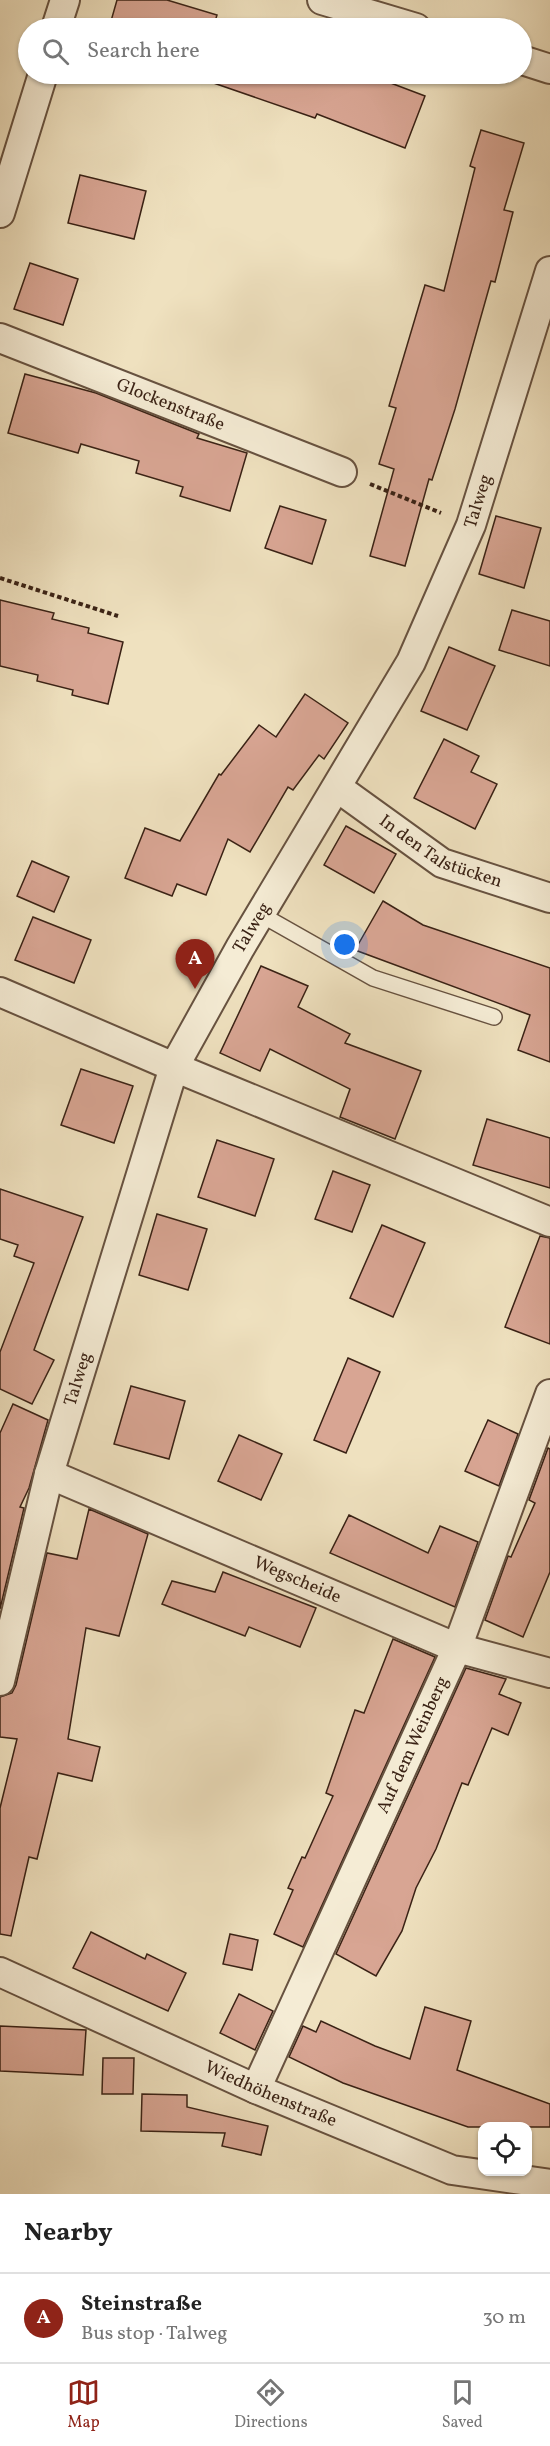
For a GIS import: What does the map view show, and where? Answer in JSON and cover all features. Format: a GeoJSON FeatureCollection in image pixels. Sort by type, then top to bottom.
{"type":"FeatureCollection","features":[{"type":"Feature","properties":{"kind":"street"},"geometry":{"type":"LineString","coordinates":[[59,18],[65,0]]}},
{"type":"Feature","properties":{"kind":"street"},"geometry":{"type":"LineString","coordinates":[[322,0],[382,18]]}},
{"type":"Feature","properties":{"kind":"street"},"geometry":{"type":"LineString","coordinates":[[532,63],[550,69]]}},
{"type":"Feature","properties":{"kind":"street"},"geometry":{"type":"LineString","coordinates":[[0,213],[40,84]]}},
{"type":"Feature","properties":{"kind":"street","name":"Talweg"},"geometry":{"type":"LineString","coordinates":[[0,1681],[49,1474],[174,1067],[260,914],[338,788],[411,662],[471,525],[550,271]]}},
{"type":"Feature","properties":{"kind":"street","name":"Glockenstraße"},"geometry":{"type":"LineString","coordinates":[[0,338],[342,472]]}},
{"type":"Feature","properties":{"kind":"street","name":"In den Talstücken"},"geometry":{"type":"LineString","coordinates":[[338,788],[442,863],[550,898]]}},
{"type":"Feature","properties":{"kind":"street"},"geometry":{"type":"LineString","coordinates":[[0,992],[174,1067],[550,1222]]}},
{"type":"Feature","properties":{"kind":"street","name":"Auf dem Weinberg"},"geometry":{"type":"LineString","coordinates":[[256,2089],[457,1648],[550,1394]]}},
{"type":"Feature","properties":{"kind":"street","name":"Wegscheide"},"geometry":{"type":"LineString","coordinates":[[49,1474],[457,1648],[550,1673]]}},
{"type":"Feature","properties":{"kind":"street","name":"Wiedhöhenstraße"},"geometry":{"type":"LineString","coordinates":[[0,1972],[256,2089],[452,2170],[550,2184]]}},
{"type":"Feature","properties":{"kind":"lane"},"geometry":{"type":"LineString","coordinates":[[260,914],[373,978],[495,1017]]}},
{"type":"Feature","properties":{"kind":"path"},"geometry":{"type":"LineString","coordinates":[[342,472],[471,525]]}},
{"type":"Feature","properties":{"kind":"path"},"geometry":{"type":"LineString","coordinates":[[0,578],[118,616]]}},
{"type":"Feature","properties":{"kind":"building"},"geometry":{"type":"Polygon","coordinates":[[[117,0],[167,0],[217,15],[216,18],[112,18],[117,0]]]}},
{"type":"Feature","properties":{"kind":"building"},"geometry":{"type":"Polygon","coordinates":[[[216,84],[393,84],[425,96],[405,148],[317,114],[315,118],[216,84]]]}},
{"type":"Feature","properties":{"kind":"building"},"geometry":{"type":"Polygon","coordinates":[[[481,130],[524,143],[504,210],[513,212],[495,282],[491,281],[455,409],[432,480],[429,479],[405,566],[370,556],[394,469],[379,464],[396,408],[389,406],[425,285],[444,291],[475,168],[470,166],[481,130]]]}},
{"type":"Feature","properties":{"kind":"building"},"geometry":{"type":"Polygon","coordinates":[[[80,175],[146,191],[134,239],[68,223],[80,175]]]}},
{"type":"Feature","properties":{"kind":"building"},"geometry":{"type":"Polygon","coordinates":[[[30,263],[78,279],[63,325],[14,309],[30,263]]]}},
{"type":"Feature","properties":{"kind":"building"},"geometry":{"type":"Polygon","coordinates":[[[25,374],[96,393],[199,434],[197,438],[247,453],[230,511],[180,496],[183,487],[136,473],[139,461],[81,444],[78,453],[8,433],[25,374]]]}},
{"type":"Feature","properties":{"kind":"building"},"geometry":{"type":"Polygon","coordinates":[[[280,506],[326,520],[312,564],[265,548],[280,506]]]}},
{"type":"Feature","properties":{"kind":"building"},"geometry":{"type":"Polygon","coordinates":[[[496,516],[541,528],[524,588],[479,574],[496,516]]]}},
{"type":"Feature","properties":{"kind":"building"},"geometry":{"type":"Polygon","coordinates":[[[0,600],[54,613],[52,619],[89,628],[88,633],[123,642],[108,704],[72,695],[73,690],[37,681],[38,675],[0,666],[0,600]]]}},
{"type":"Feature","properties":{"kind":"building"},"geometry":{"type":"Polygon","coordinates":[[[512,610],[550,621],[550,666],[499,650],[512,610]]]}},
{"type":"Feature","properties":{"kind":"building"},"geometry":{"type":"Polygon","coordinates":[[[449,647],[495,666],[467,730],[421,711],[449,647]]]}},
{"type":"Feature","properties":{"kind":"building"},"geometry":{"type":"Polygon","coordinates":[[[305,694],[348,723],[324,759],[319,755],[293,790],[288,787],[250,852],[228,839],[206,895],[177,884],[172,896],[125,878],[145,828],[180,841],[219,774],[221,775],[259,725],[276,737],[305,694]]]}},
{"type":"Feature","properties":{"kind":"building"},"geometry":{"type":"Polygon","coordinates":[[[444,739],[479,756],[471,772],[497,784],[475,829],[414,798],[444,739]]]}},
{"type":"Feature","properties":{"kind":"building"},"geometry":{"type":"Polygon","coordinates":[[[346,826],[396,854],[374,893],[324,865],[346,826]]]}},
{"type":"Feature","properties":{"kind":"building"},"geometry":{"type":"Polygon","coordinates":[[[32,861],[69,877],[54,912],[17,896],[32,861]]]}},
{"type":"Feature","properties":{"kind":"building"},"geometry":{"type":"Polygon","coordinates":[[[383,901],[423,925],[550,968],[550,1062],[518,1050],[530,1015],[355,950],[383,901]]]}},
{"type":"Feature","properties":{"kind":"building"},"geometry":{"type":"Polygon","coordinates":[[[33,917],[91,940],[74,983],[15,960],[33,917]]]}},
{"type":"Feature","properties":{"kind":"building"},"geometry":{"type":"Polygon","coordinates":[[[261,966],[308,986],[298,1007],[350,1034],[345,1043],[421,1071],[395,1139],[340,1117],[350,1089],[270,1049],[260,1071],[220,1053],[261,966]]]}},
{"type":"Feature","properties":{"kind":"building"},"geometry":{"type":"Polygon","coordinates":[[[81,1069],[133,1086],[114,1143],[61,1125],[81,1069]]]}},
{"type":"Feature","properties":{"kind":"building"},"geometry":{"type":"Polygon","coordinates":[[[487,1119],[550,1138],[550,1188],[473,1165],[487,1119]]]}},
{"type":"Feature","properties":{"kind":"building"},"geometry":{"type":"Polygon","coordinates":[[[217,1140],[274,1159],[255,1216],[198,1197],[217,1140]]]}},
{"type":"Feature","properties":{"kind":"building"},"geometry":{"type":"Polygon","coordinates":[[[333,1171],[370,1185],[352,1232],[315,1219],[333,1171]]]}},
{"type":"Feature","properties":{"kind":"building"},"geometry":{"type":"Polygon","coordinates":[[[0,1189],[83,1217],[34,1350],[54,1360],[32,1404],[0,1389],[0,1352],[34,1263],[14,1256],[18,1245],[0,1239],[0,1189]]]}},
{"type":"Feature","properties":{"kind":"building"},"geometry":{"type":"Polygon","coordinates":[[[157,1214],[207,1229],[188,1290],[139,1275],[157,1214]]]}},
{"type":"Feature","properties":{"kind":"building"},"geometry":{"type":"Polygon","coordinates":[[[382,1225],[425,1243],[393,1317],[350,1298],[382,1225]]]}},
{"type":"Feature","properties":{"kind":"building"},"geometry":{"type":"Polygon","coordinates":[[[540,1236],[550,1238],[550,1344],[505,1327],[540,1236]]]}},
{"type":"Feature","properties":{"kind":"building"},"geometry":{"type":"Polygon","coordinates":[[[348,1358],[380,1372],[346,1453],[314,1440],[348,1358]]]}},
{"type":"Feature","properties":{"kind":"building"},"geometry":{"type":"Polygon","coordinates":[[[131,1386],[185,1401],[169,1459],[114,1444],[131,1386]]]}},
{"type":"Feature","properties":{"kind":"building"},"geometry":{"type":"Polygon","coordinates":[[[13,1404],[48,1420],[29,1488],[20,1507],[24,1508],[0,1609],[0,1433],[13,1404]]]}},
{"type":"Feature","properties":{"kind":"building"},"geometry":{"type":"Polygon","coordinates":[[[488,1420],[518,1434],[499,1486],[465,1471],[488,1420]]]}},
{"type":"Feature","properties":{"kind":"building"},"geometry":{"type":"Polygon","coordinates":[[[239,1435],[282,1454],[261,1500],[218,1481],[239,1435]]]}},
{"type":"Feature","properties":{"kind":"building"},"geometry":{"type":"Polygon","coordinates":[[[548,1448],[550,1449],[550,1572],[523,1637],[485,1620],[508,1556],[511,1557],[535,1503],[529,1500],[548,1448]]]}},
{"type":"Feature","properties":{"kind":"building"},"geometry":{"type":"Polygon","coordinates":[[[89,1509],[148,1534],[119,1636],[86,1628],[68,1739],[100,1747],[92,1781],[58,1773],[37,1859],[29,1857],[11,1936],[0,1934],[0,1808],[17,1739],[0,1737],[0,1697],[12,1693],[16,1685],[47,1553],[77,1559],[89,1509]]]}},
{"type":"Feature","properties":{"kind":"building"},"geometry":{"type":"Polygon","coordinates":[[[349,1515],[428,1553],[440,1526],[478,1542],[455,1607],[330,1553],[349,1515]]]}},
{"type":"Feature","properties":{"kind":"building"},"geometry":{"type":"Polygon","coordinates":[[[223,1572],[316,1608],[300,1647],[249,1627],[245,1636],[162,1604],[172,1581],[215,1592],[223,1572]]]}},
{"type":"Feature","properties":{"kind":"building"},"geometry":{"type":"Polygon","coordinates":[[[393,1639],[435,1657],[303,1947],[274,1934],[293,1890],[288,1888],[302,1857],[305,1858],[333,1796],[326,1793],[355,1710],[364,1713],[393,1639]]]}},
{"type":"Feature","properties":{"kind":"building"},"geometry":{"type":"Polygon","coordinates":[[[466,1668],[506,1679],[499,1694],[521,1703],[508,1735],[492,1728],[468,1785],[462,1783],[436,1849],[416,1888],[402,1931],[376,1976],[336,1954],[466,1668]]]}},
{"type":"Feature","properties":{"kind":"building"},"geometry":{"type":"Polygon","coordinates":[[[91,1932],[145,1959],[147,1954],[186,1973],[168,2011],[73,1968],[91,1932]]]}},
{"type":"Feature","properties":{"kind":"building"},"geometry":{"type":"Polygon","coordinates":[[[230,1934],[258,1940],[252,1970],[223,1964],[230,1934]]]}},
{"type":"Feature","properties":{"kind":"building"},"geometry":{"type":"Polygon","coordinates":[[[239,1994],[273,2011],[255,2050],[220,2033],[239,1994]]]}},
{"type":"Feature","properties":{"kind":"building"},"geometry":{"type":"Polygon","coordinates":[[[425,2007],[471,2021],[457,2070],[550,2104],[550,2127],[532,2127],[532,2122],[478,2122],[478,2127],[468,2127],[343,2083],[289,2057],[303,2026],[316,2032],[321,2021],[410,2059],[425,2007]]]}},
{"type":"Feature","properties":{"kind":"building"},"geometry":{"type":"Polygon","coordinates":[[[0,2026],[86,2030],[83,2075],[0,2071],[0,2026]]]}},
{"type":"Feature","properties":{"kind":"building"},"geometry":{"type":"Polygon","coordinates":[[[103,2058],[134,2058],[133,2094],[102,2094],[103,2058]]]}},
{"type":"Feature","properties":{"kind":"building"},"geometry":{"type":"Polygon","coordinates":[[[142,2094],[187,2095],[187,2107],[268,2126],[261,2155],[222,2146],[225,2133],[141,2131],[142,2094]]]}},
{"type":"Feature","properties":{"kind":"place","name":"Steinstraße"},"geometry":{"type":"Point","coordinates":[195,989]}}]}
